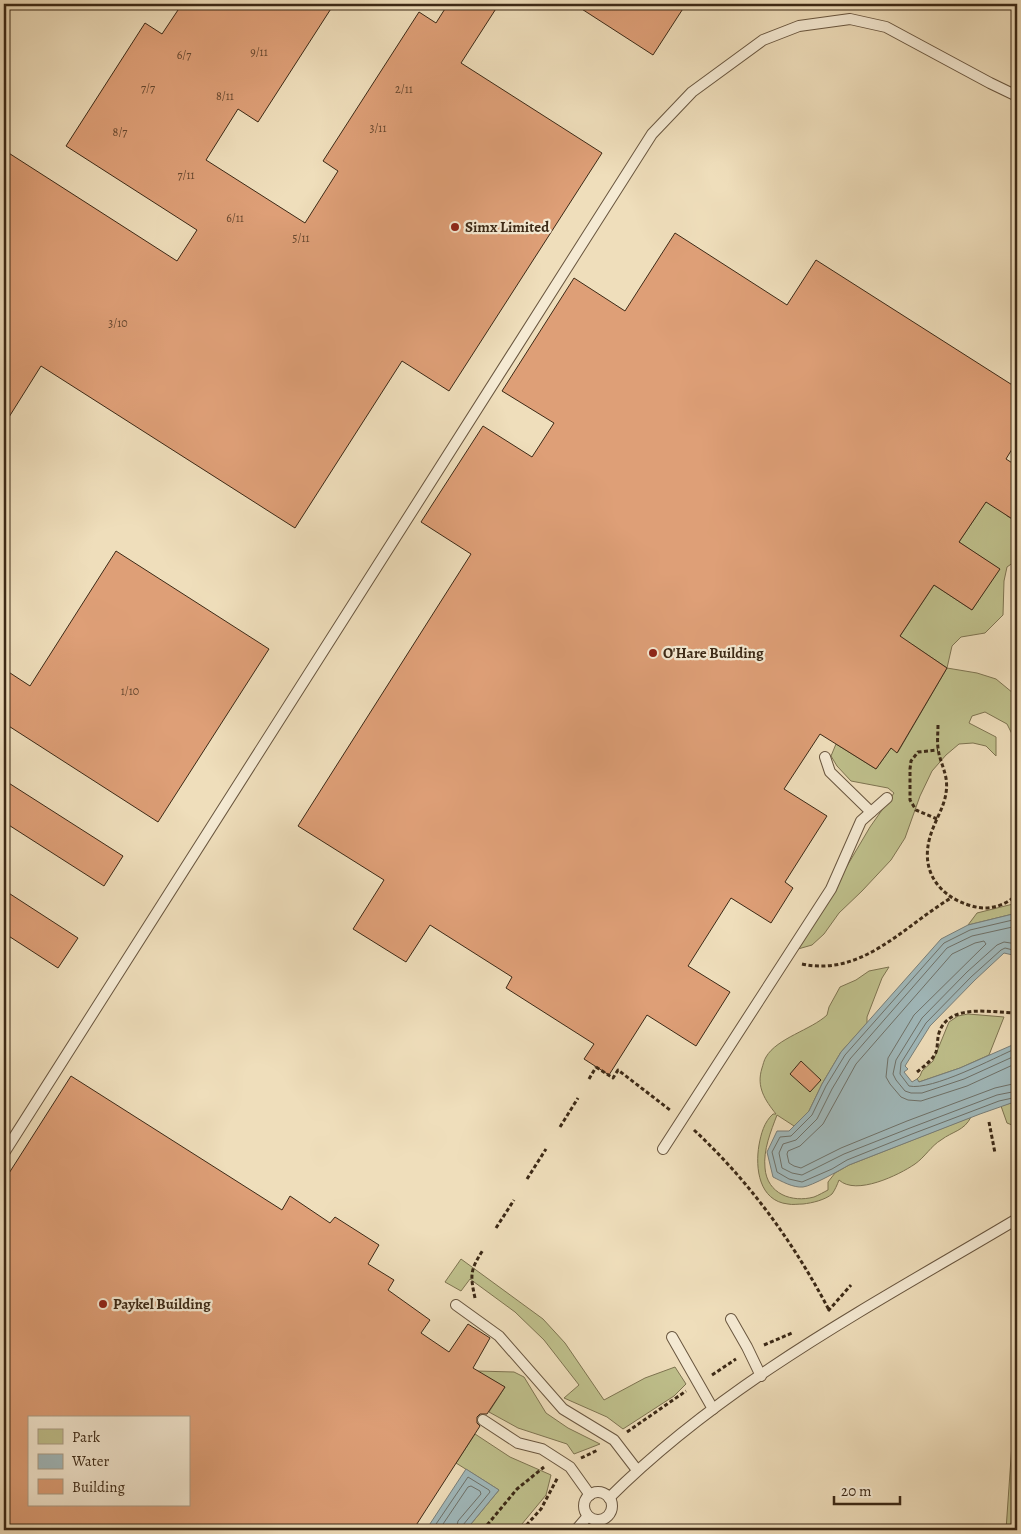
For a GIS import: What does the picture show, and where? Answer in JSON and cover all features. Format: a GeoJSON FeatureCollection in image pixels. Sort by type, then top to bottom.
{"type":"FeatureCollection","features":[{"type":"Feature","properties":{"kind":"lane"},"geometry":{"type":"LineString","coordinates":[[4,1153],[652,134],[692,92],[764,40],[799,26],[850,19],[886,27],[1017,96]]}},
{"type":"Feature","properties":{"kind":"lane"},"geometry":{"type":"LineString","coordinates":[[825,758],[830,772],[871,812]]}},
{"type":"Feature","properties":{"kind":"lane"},"geometry":{"type":"LineString","coordinates":[[663,1149],[831,889],[861,821],[888,798]]}},
{"type":"Feature","properties":{"kind":"lane"},"geometry":{"type":"LineString","coordinates":[[609,1498],[637,1470],[713,1409],[761,1376],[851,1317],[1017,1219]]}},
{"type":"Feature","properties":{"kind":"lane"},"geometry":{"type":"LineString","coordinates":[[456,1305],[499,1336],[563,1409],[614,1440],[637,1470]]}},
{"type":"Feature","properties":{"kind":"lane"},"geometry":{"type":"LineString","coordinates":[[731,1319],[761,1376]]}},
{"type":"Feature","properties":{"kind":"lane"},"geometry":{"type":"LineString","coordinates":[[672,1337],[713,1409]]}},
{"type":"Feature","properties":{"kind":"lane"},"geometry":{"type":"LineString","coordinates":[[483,1420],[518,1443],[542,1449],[570,1467],[590,1495]]}},
{"type":"Feature","properties":{"kind":"lane"},"geometry":{"type":"LineString","coordinates":[[601,1493],[609,1498],[612,1502],[612,1510],[608,1516],[598,1520],[593,1520],[588,1516],[584,1506],[585,1501],[590,1495],[601,1493]]}},
{"type":"Feature","properties":{"kind":"lane"},"geometry":{"type":"LineString","coordinates":[[576,1530],[588,1516]]}},
{"type":"Feature","properties":{"kind":"path"},"geometry":{"type":"LineString","coordinates":[[938,725],[938,750],[946,774],[947,785],[946,796],[930,837],[927,853],[929,870],[937,884],[953,899],[980,909],[1010,902],[1017,894]]}},
{"type":"Feature","properties":{"kind":"path"},"geometry":{"type":"LineString","coordinates":[[937,819],[916,810],[910,800],[910,769],[911,761],[918,752],[938,750]]}},
{"type":"Feature","properties":{"kind":"path"},"geometry":{"type":"LineString","coordinates":[[786,959],[804,965],[818,966],[852,962],[888,944],[932,909],[953,899]]}},
{"type":"Feature","properties":{"kind":"path"},"geometry":{"type":"LineString","coordinates":[[917,1072],[936,1053],[938,1034],[947,1020],[957,1015],[988,1010],[1017,1013]]}},
{"type":"Feature","properties":{"kind":"path"},"geometry":{"type":"LineString","coordinates":[[589,1080],[596,1067],[613,1078],[618,1070],[682,1119],[719,1154],[779,1228],[829,1310]]}},
{"type":"Feature","properties":{"kind":"path"},"geometry":{"type":"LineString","coordinates":[[560,1127],[578,1098]]}},
{"type":"Feature","properties":{"kind":"path"},"geometry":{"type":"LineString","coordinates":[[989,1122],[995,1153]]}},
{"type":"Feature","properties":{"kind":"path"},"geometry":{"type":"LineString","coordinates":[[527,1179],[546,1149]]}},
{"type":"Feature","properties":{"kind":"path"},"geometry":{"type":"LineString","coordinates":[[496,1228],[514,1200]]}},
{"type":"Feature","properties":{"kind":"path"},"geometry":{"type":"LineString","coordinates":[[471,1279],[474,1264],[483,1250]]}},
{"type":"Feature","properties":{"kind":"path"},"geometry":{"type":"LineString","coordinates":[[825,1314],[851,1285]]}},
{"type":"Feature","properties":{"kind":"path"},"geometry":{"type":"LineString","coordinates":[[764,1345],[795,1331]]}},
{"type":"Feature","properties":{"kind":"path"},"geometry":{"type":"LineString","coordinates":[[707,1378],[739,1358]]}},
{"type":"Feature","properties":{"kind":"path"},"geometry":{"type":"LineString","coordinates":[[625,1433],[688,1390]]}},
{"type":"Feature","properties":{"kind":"path"},"geometry":{"type":"LineString","coordinates":[[580,1459],[605,1446]]}},
{"type":"Feature","properties":{"kind":"path"},"geometry":{"type":"LineString","coordinates":[[483,1530],[516,1489],[544,1467]]}},
{"type":"Feature","properties":{"kind":"path"},"geometry":{"type":"LineString","coordinates":[[522,1530],[540,1509],[560,1475]]}},
{"type":"Feature","properties":{"kind":"green space"},"geometry":{"type":"Polygon","coordinates":[[[989,497],[1007,516],[1017,522],[1017,560],[1007,567],[1004,581],[1003,615],[985,633],[961,637],[952,646],[947,668],[913,645],[892,648],[934,585],[972,610],[999,569],[959,542],[989,497]]]}},
{"type":"Feature","properties":{"kind":"green space"},"geometry":{"type":"Polygon","coordinates":[[[947,668],[977,673],[996,679],[1013,693],[1017,701],[1017,744],[1007,724],[985,712],[972,716],[969,723],[996,737],[996,756],[986,746],[973,743],[959,744],[946,755],[932,771],[920,796],[905,838],[891,860],[839,913],[824,934],[812,945],[798,949],[870,827],[894,793],[888,788],[851,781],[837,766],[831,756],[836,744],[876,769],[891,748],[898,752],[947,668]]]}},
{"type":"Feature","properties":{"kind":"green space"},"geometry":{"type":"Polygon","coordinates":[[[1017,903],[1017,913],[968,925],[977,913],[1017,903]]]}},
{"type":"Feature","properties":{"kind":"green space"},"geometry":{"type":"Polygon","coordinates":[[[889,967],[882,978],[867,1017],[867,1023],[841,1052],[809,1111],[794,1126],[777,1115],[765,1154],[765,1168],[770,1184],[782,1195],[797,1199],[814,1197],[828,1190],[828,1182],[835,1173],[849,1165],[971,1117],[962,1128],[937,1142],[915,1164],[888,1178],[856,1186],[839,1180],[832,1194],[822,1200],[803,1204],[778,1202],[765,1190],[761,1182],[758,1164],[759,1145],[763,1128],[770,1117],[776,1114],[768,1104],[761,1087],[760,1075],[765,1058],[771,1050],[786,1039],[827,1015],[829,1007],[840,987],[856,980],[869,971],[889,967]]]}},
{"type":"Feature","properties":{"kind":"green space"},"geometry":{"type":"Polygon","coordinates":[[[968,1014],[1004,1017],[989,1055],[960,1068],[919,1082],[917,1079],[922,1071],[933,1061],[949,1022],[958,1016],[968,1014]]]}},
{"type":"Feature","properties":{"kind":"green space"},"geometry":{"type":"Polygon","coordinates":[[[1017,1101],[1017,1127],[1007,1123],[1001,1106],[1017,1101]]]}},
{"type":"Feature","properties":{"kind":"green space"},"geometry":{"type":"Polygon","coordinates":[[[461,1259],[543,1319],[565,1343],[604,1400],[645,1378],[675,1367],[686,1384],[674,1396],[623,1429],[607,1417],[564,1398],[579,1385],[544,1340],[515,1312],[470,1279],[461,1291],[445,1282],[461,1259]]]}},
{"type":"Feature","properties":{"kind":"green space"},"geometry":{"type":"Polygon","coordinates":[[[476,1371],[514,1372],[524,1377],[546,1413],[568,1428],[600,1444],[574,1454],[567,1444],[518,1428],[489,1412],[505,1387],[476,1371]]]}},
{"type":"Feature","properties":{"kind":"green space"},"geometry":{"type":"Polygon","coordinates":[[[1016,1386],[1017,1530],[1006,1530],[1016,1386]]]}},
{"type":"Feature","properties":{"kind":"green space"},"geometry":{"type":"Polygon","coordinates":[[[475,1434],[510,1457],[551,1475],[546,1495],[517,1530],[466,1530],[499,1490],[456,1463],[475,1434]]]}},
{"type":"Feature","properties":{"kind":"water"},"geometry":{"type":"Polygon","coordinates":[[[1017,913],[1017,956],[1004,953],[930,1026],[905,1066],[908,1069],[904,1072],[912,1082],[917,1079],[919,1082],[960,1068],[1017,1043],[1017,1101],[849,1165],[807,1186],[787,1184],[773,1177],[767,1152],[777,1131],[789,1131],[809,1111],[841,1052],[941,939],[968,925],[1017,913]]]}},
{"type":"Feature","properties":{"kind":"water"},"geometry":{"type":"Polygon","coordinates":[[[466,1469],[499,1490],[466,1530],[426,1530],[466,1469]]]}},
{"type":"Feature","properties":{"kind":"building"},"geometry":{"type":"Polygon","coordinates":[[[182,4],[334,4],[258,122],[238,109],[206,160],[305,223],[338,171],[323,161],[419,12],[436,23],[448,4],[499,4],[461,63],[602,153],[449,391],[402,361],[295,528],[41,366],[4,425],[4,150],[177,261],[197,230],[66,146],[145,23],[162,34],[182,4]]]}},
{"type":"Feature","properties":{"kind":"building"},"geometry":{"type":"Polygon","coordinates":[[[574,4],[686,4],[653,55],[574,4]]]}},
{"type":"Feature","properties":{"kind":"building","name":"O'Hare Building"},"geometry":{"type":"Polygon","coordinates":[[[675,233],[787,305],[816,260],[1017,388],[1017,441],[1006,459],[1017,466],[1017,522],[986,502],[959,542],[1000,569],[972,610],[934,585],[900,636],[947,668],[897,753],[891,748],[876,769],[820,734],[784,789],[827,816],[785,882],[793,888],[771,923],[731,898],[688,966],[730,992],[696,1046],[647,1015],[609,1075],[584,1059],[594,1044],[506,988],[512,977],[430,925],[406,962],[353,929],[384,880],[298,826],[471,554],[421,522],[483,426],[532,457],[554,423],[502,391],[574,278],[625,311],[675,233]]]}},
{"type":"Feature","properties":{"kind":"building"},"geometry":{"type":"Polygon","coordinates":[[[116,551],[269,649],[158,822],[4,723],[4,669],[30,686],[116,551]]]}},
{"type":"Feature","properties":{"kind":"building"},"geometry":{"type":"Polygon","coordinates":[[[4,780],[123,856],[104,886],[4,822],[4,780]]]}},
{"type":"Feature","properties":{"kind":"building"},"geometry":{"type":"Polygon","coordinates":[[[4,890],[78,938],[58,968],[4,933],[4,890]]]}},
{"type":"Feature","properties":{"kind":"building"},"geometry":{"type":"Polygon","coordinates":[[[801,1061],[821,1080],[810,1092],[790,1074],[801,1061]]]}},
{"type":"Feature","properties":{"kind":"building","name":"Paykel Building"},"geometry":{"type":"Polygon","coordinates":[[[71,1076],[282,1210],[290,1196],[330,1223],[335,1217],[379,1245],[368,1264],[394,1280],[388,1290],[430,1320],[421,1333],[449,1352],[468,1324],[490,1338],[473,1368],[505,1387],[487,1414],[480,1414],[477,1417],[477,1423],[480,1426],[413,1530],[4,1530],[4,1181],[71,1076]]]}},
{"type":"Feature","properties":{"kind":"place","name":"Simx Limited"},"geometry":{"type":"Point","coordinates":[455,227]}},
{"type":"Feature","properties":{"kind":"place","name":"O'Hare Building"},"geometry":{"type":"Point","coordinates":[653,653]}},
{"type":"Feature","properties":{"kind":"place","name":"Paykel Building"},"geometry":{"type":"Point","coordinates":[103,1304]}}]}
